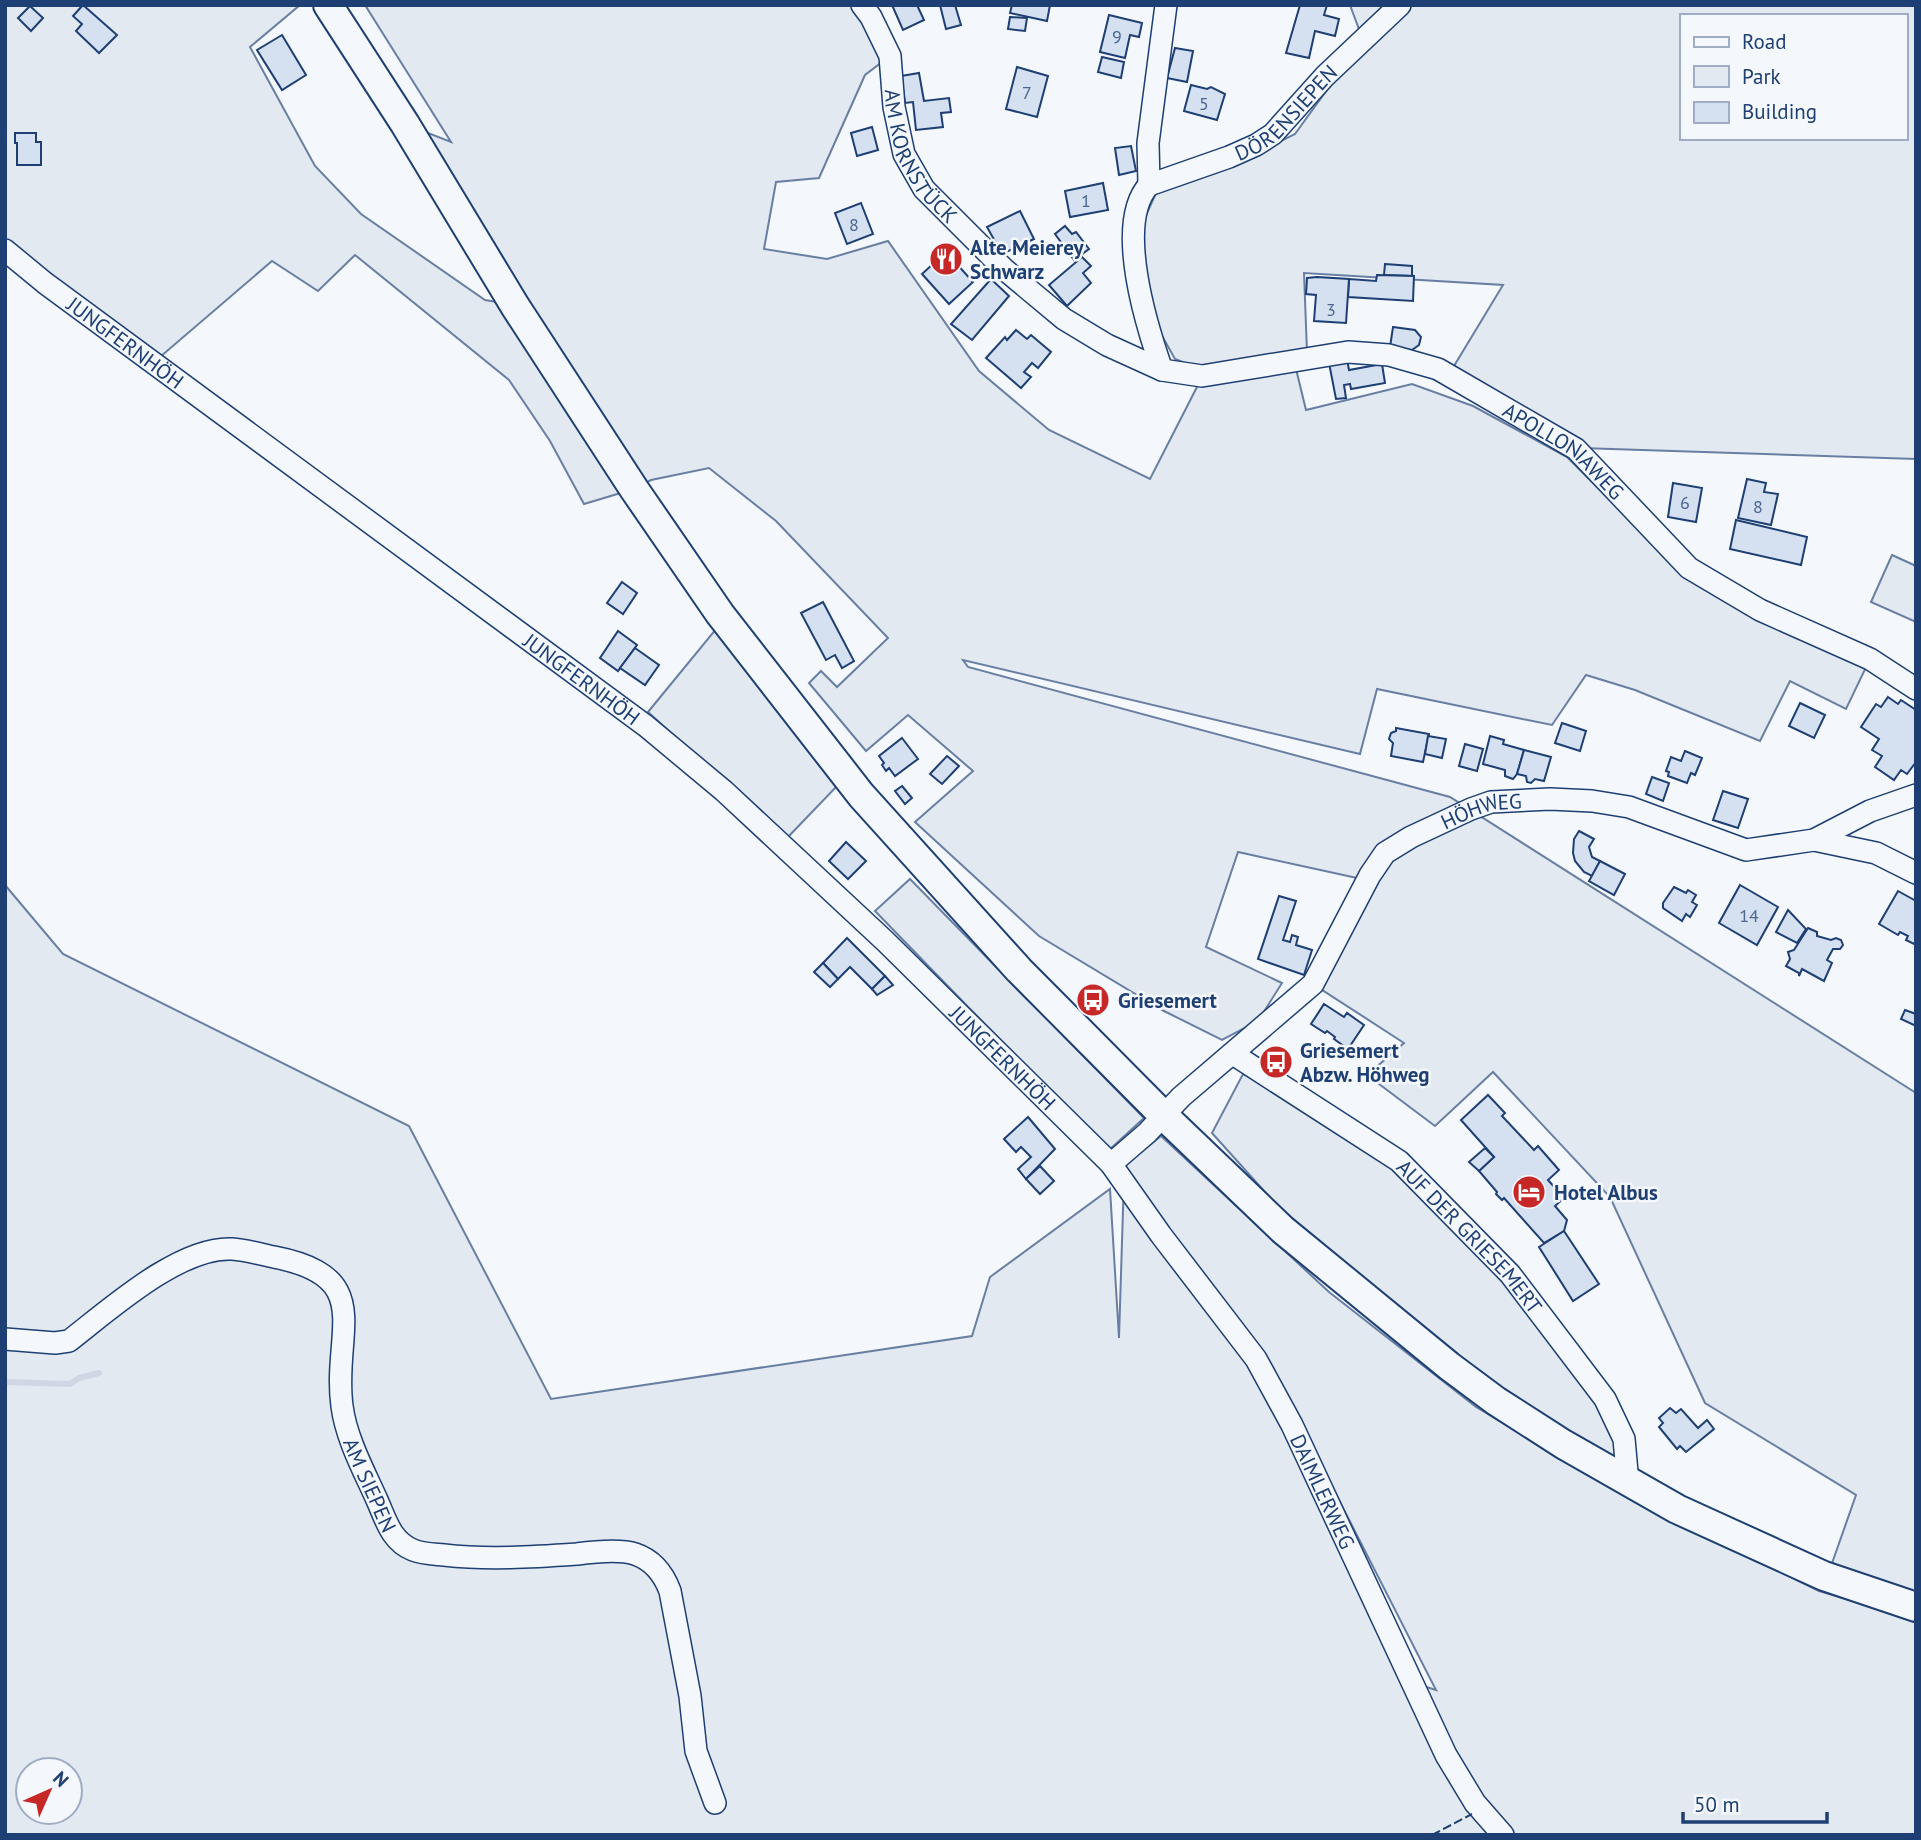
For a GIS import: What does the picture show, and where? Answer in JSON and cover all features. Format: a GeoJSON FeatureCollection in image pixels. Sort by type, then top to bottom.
{"type":"FeatureCollection","features":[{"type":"Feature","properties":{"kind":"main road"},"geometry":{"type":"LineString","coordinates":[[328,5],[405,124],[522,317],[634,489],[720,614],[861,795],[1019,970],[1163,1115],[1283,1230],[1496,1401],[1628,1483],[1749,1544],[1824,1576],[1916,1607]]}},
{"type":"Feature","properties":{"kind":"street","name":"AM KORNSTÜCK"},"geometry":{"type":"LineString","coordinates":[[862,5],[871,17],[890,56],[894,107],[904,154],[924,189],[1004,269],[1064,319],[1107,345],[1162,370]]}},
{"type":"Feature","properties":{"kind":"street"},"geometry":{"type":"LineString","coordinates":[[1162,370],[1144,318],[1135,269],[1135,222],[1139,199],[1149,185],[1148,143],[1166,5]]}},
{"type":"Feature","properties":{"kind":"street","name":"DÖRENSIEPEN"},"geometry":{"type":"LineString","coordinates":[[1149,185],[1247,149],[1273,134],[1325,76],[1400,5]]}},
{"type":"Feature","properties":{"kind":"street","name":"JUNGFERNHÖH"},"geometry":{"type":"LineString","coordinates":[[5,250],[45,283],[646,726],[724,791],[970,1023],[1111,1164]]}},
{"type":"Feature","properties":{"kind":"street","name":"APOLLONIAWEG"},"geometry":{"type":"LineString","coordinates":[[1162,370],[1202,376],[1348,352],[1390,355],[1437,369],[1576,449],[1689,568],[1760,610],[1870,659],[1916,689]]}},
{"type":"Feature","properties":{"kind":"street","name":"HÖHWEG"},"geometry":{"type":"LineString","coordinates":[[1111,1164],[1313,984],[1370,875],[1385,853],[1411,837],[1471,809],[1491,802],[1550,799],[1592,801],[1629,807],[1746,850],[1814,840],[1870,811],[1916,795]]}},
{"type":"Feature","properties":{"kind":"street"},"geometry":{"type":"LineString","coordinates":[[1814,840],[1876,853],[1916,873]]}},
{"type":"Feature","properties":{"kind":"street","name":"AUF DER GRIESEMERT"},"geometry":{"type":"LineString","coordinates":[[1233,1054],[1399,1161],[1510,1274],[1605,1399],[1624,1439],[1628,1483]]}},
{"type":"Feature","properties":{"kind":"street","name":"DAIMLERWEG"},"geometry":{"type":"LineString","coordinates":[[1111,1164],[1161,1235],[1256,1359],[1292,1425],[1446,1755],[1475,1803],[1503,1835]]}},
{"type":"Feature","properties":{"kind":"street","name":"AM SIEPEN"},"geometry":{"type":"LineString","coordinates":[[5,1339],[55,1343],[69,1341],[151,1279],[198,1253],[231,1249],[300,1262],[319,1271],[341,1297],[344,1344],[341,1385],[346,1427],[393,1536],[411,1549],[468,1558],[597,1552],[635,1554],[651,1564],[664,1575],[670,1591],[690,1696],[696,1751],[715,1803]]}},
{"type":"Feature","properties":{"kind":"green space"},"geometry":{"type":"Polygon","coordinates":[[[5,5],[300,5],[250,47],[315,166],[361,214],[485,300],[514,305],[405,124],[451,142],[365,5],[862,5],[890,56],[865,75],[819,178],[776,182],[764,249],[827,259],[888,241],[979,371],[1049,430],[1150,479],[1198,385],[1296,369],[1306,410],[1412,384],[1473,406],[1567,457],[1680,570],[1870,659],[1846,709],[1790,681],[1760,741],[1635,690],[1586,675],[1552,725],[1377,689],[1360,754],[963,660],[968,667],[1450,797],[1916,1093],[1916,1595],[1830,1569],[1856,1495],[1705,1403],[1610,1197],[1493,1072],[1435,1126],[1367,1075],[1404,1043],[1313,984],[1357,878],[1238,852],[1206,947],[1282,983],[1258,1021],[1222,1040],[1162,1010],[1039,936],[915,822],[973,771],[908,715],[866,751],[809,683],[821,671],[837,687],[888,638],[776,521],[709,468],[651,480],[634,489],[584,504],[550,441],[509,380],[355,255],[318,291],[272,261],[146,369],[5,264],[5,5]]]}},
{"type":"Feature","properties":{"kind":"green space"},"geometry":{"type":"Polygon","coordinates":[[[1350,5],[1916,5],[1916,459],[1581,448],[1451,371],[1503,285],[1304,273],[1307,352],[1203,370],[1175,359],[1146,307],[1143,222],[1156,193],[1239,162],[1295,134],[1363,40],[1350,5]]]}},
{"type":"Feature","properties":{"kind":"green space"},"geometry":{"type":"Polygon","coordinates":[[[1892,555],[1916,566],[1916,622],[1871,602],[1892,555]]]}},
{"type":"Feature","properties":{"kind":"green space"},"geometry":{"type":"Polygon","coordinates":[[[716,629],[839,784],[787,838],[648,712],[716,629]]]}},
{"type":"Feature","properties":{"kind":"green space"},"geometry":{"type":"Polygon","coordinates":[[[910,879],[1144,1118],[1108,1151],[875,911],[910,879]]]}},
{"type":"Feature","properties":{"kind":"green space"},"geometry":{"type":"Polygon","coordinates":[[[5,885],[63,954],[409,1126],[551,1399],[972,1336],[990,1277],[1110,1189],[1119,1338],[1124,1178],[1254,1360],[1417,1684],[1436,1690],[1267,1359],[1122,1167],[1161,1136],[1329,1292],[1476,1407],[1630,1498],[1819,1591],[1916,1619],[1916,1835],[5,1835],[5,885]]]}},
{"type":"Feature","properties":{"kind":"green space"},"geometry":{"type":"Polygon","coordinates":[[[1243,1074],[1399,1161],[1605,1399],[1628,1483],[1344,1280],[1212,1133],[1243,1074]]]}},
{"type":"Feature","properties":{"kind":"building"},"geometry":{"type":"Polygon","coordinates":[[[83,5],[117,35],[99,53],[76,31],[82,24],[73,16],[83,5]]]}},
{"type":"Feature","properties":{"kind":"building"},"geometry":{"type":"Polygon","coordinates":[[[892,5],[917,5],[924,20],[903,30],[892,5]]]}},
{"type":"Feature","properties":{"kind":"building"},"geometry":{"type":"Polygon","coordinates":[[[940,5],[955,5],[961,25],[946,29],[940,5]]]}},
{"type":"Feature","properties":{"kind":"building"},"geometry":{"type":"Polygon","coordinates":[[[1012,5],[1050,5],[1047,21],[1010,13],[1012,5]]]}},
{"type":"Feature","properties":{"kind":"building"},"geometry":{"type":"Polygon","coordinates":[[[1300,5],[1327,5],[1324,15],[1339,19],[1335,36],[1315,31],[1309,58],[1286,53],[1300,5]]]}},
{"type":"Feature","properties":{"kind":"building"},"geometry":{"type":"Polygon","coordinates":[[[30,6],[43,18],[31,31],[18,18],[30,6]]]}},
{"type":"Feature","properties":{"kind":"building"},"geometry":{"type":"Polygon","coordinates":[[[1109,15],[1142,23],[1139,37],[1130,35],[1125,58],[1100,52],[1109,15]]]}},
{"type":"Feature","properties":{"kind":"building"},"geometry":{"type":"Polygon","coordinates":[[[1010,17],[1027,18],[1025,31],[1008,29],[1010,17]]]}},
{"type":"Feature","properties":{"kind":"building"},"geometry":{"type":"Polygon","coordinates":[[[282,35],[306,75],[282,90],[257,50],[282,35]]]}},
{"type":"Feature","properties":{"kind":"building"},"geometry":{"type":"Polygon","coordinates":[[[1175,48],[1193,51],[1187,82],[1167,78],[1175,48]]]}},
{"type":"Feature","properties":{"kind":"building"},"geometry":{"type":"Polygon","coordinates":[[[1102,57],[1124,62],[1121,78],[1098,72],[1102,57]]]}},
{"type":"Feature","properties":{"kind":"building"},"geometry":{"type":"Polygon","coordinates":[[[1017,67],[1048,76],[1037,117],[1006,109],[1017,67]]]}},
{"type":"Feature","properties":{"kind":"building"},"geometry":{"type":"Polygon","coordinates":[[[919,73],[924,101],[949,98],[951,112],[941,113],[943,127],[916,130],[913,102],[905,103],[901,76],[919,73]]]}},
{"type":"Feature","properties":{"kind":"building"},"geometry":{"type":"Polygon","coordinates":[[[1191,85],[1207,89],[1211,87],[1225,94],[1217,120],[1184,111],[1191,85]]]}},
{"type":"Feature","properties":{"kind":"building"},"geometry":{"type":"Polygon","coordinates":[[[872,127],[878,150],[857,156],[851,133],[872,127]]]}},
{"type":"Feature","properties":{"kind":"building"},"geometry":{"type":"Polygon","coordinates":[[[15,133],[36,133],[36,142],[41,142],[41,165],[17,165],[15,133]]]}},
{"type":"Feature","properties":{"kind":"building"},"geometry":{"type":"Polygon","coordinates":[[[1131,146],[1136,171],[1119,175],[1115,148],[1131,146]]]}},
{"type":"Feature","properties":{"kind":"building"},"geometry":{"type":"Polygon","coordinates":[[[1103,183],[1108,210],[1070,217],[1065,191],[1103,183]]]}},
{"type":"Feature","properties":{"kind":"building"},"geometry":{"type":"Polygon","coordinates":[[[861,203],[873,234],[847,244],[835,213],[861,203]]]}},
{"type":"Feature","properties":{"kind":"building"},"geometry":{"type":"Polygon","coordinates":[[[1020,211],[1034,239],[1002,254],[987,227],[1020,211]]]}},
{"type":"Feature","properties":{"kind":"building"},"geometry":{"type":"Polygon","coordinates":[[[1065,226],[1072,234],[1076,232],[1089,249],[1074,260],[1055,234],[1065,226]]]}},
{"type":"Feature","properties":{"kind":"building"},"geometry":{"type":"Polygon","coordinates":[[[946,252],[973,282],[949,304],[922,274],[946,252]]]}},
{"type":"Feature","properties":{"kind":"building"},"geometry":{"type":"Polygon","coordinates":[[[1082,257],[1091,266],[1083,273],[1091,283],[1067,306],[1049,285],[1082,257]]]}},
{"type":"Feature","properties":{"kind":"building"},"geometry":{"type":"Polygon","coordinates":[[[1385,264],[1412,266],[1412,276],[1384,275],[1385,264]]]}},
{"type":"Feature","properties":{"kind":"building"},"geometry":{"type":"Polygon","coordinates":[[[1377,275],[1414,276],[1413,301],[1348,297],[1349,279],[1376,281],[1377,275]]]}},
{"type":"Feature","properties":{"kind":"building"},"geometry":{"type":"Polygon","coordinates":[[[1307,278],[1349,279],[1346,323],[1314,321],[1316,295],[1306,294],[1307,278]]]}},
{"type":"Feature","properties":{"kind":"building"},"geometry":{"type":"Polygon","coordinates":[[[991,279],[1009,296],[972,340],[951,324],[991,279]]]}},
{"type":"Feature","properties":{"kind":"building"},"geometry":{"type":"Polygon","coordinates":[[[1393,327],[1415,330],[1421,337],[1419,345],[1412,350],[1390,347],[1393,327]]]}},
{"type":"Feature","properties":{"kind":"building"},"geometry":{"type":"Polygon","coordinates":[[[1016,330],[1027,339],[1031,335],[1051,352],[1038,368],[1032,363],[1024,372],[1031,377],[1021,388],[986,358],[1005,337],[1007,340],[1016,330]]]}},
{"type":"Feature","properties":{"kind":"building"},"geometry":{"type":"Polygon","coordinates":[[[1347,359],[1349,370],[1382,364],[1385,383],[1351,389],[1350,384],[1344,385],[1346,398],[1336,399],[1329,363],[1347,359]]]}},
{"type":"Feature","properties":{"kind":"building"},"geometry":{"type":"Polygon","coordinates":[[[1747,479],[1766,483],[1764,492],[1778,494],[1771,525],[1738,518],[1747,479]]]}},
{"type":"Feature","properties":{"kind":"building"},"geometry":{"type":"Polygon","coordinates":[[[1673,483],[1702,488],[1696,522],[1668,517],[1673,483]]]}},
{"type":"Feature","properties":{"kind":"building"},"geometry":{"type":"Polygon","coordinates":[[[1736,520],[1807,537],[1801,565],[1730,549],[1736,520]]]}},
{"type":"Feature","properties":{"kind":"building"},"geometry":{"type":"Polygon","coordinates":[[[622,582],[637,593],[623,614],[607,603],[622,582]]]}},
{"type":"Feature","properties":{"kind":"building"},"geometry":{"type":"Polygon","coordinates":[[[823,602],[854,661],[842,668],[835,655],[826,660],[801,613],[823,602]]]}},
{"type":"Feature","properties":{"kind":"building"},"geometry":{"type":"Polygon","coordinates":[[[618,631],[637,645],[618,671],[600,658],[618,631]]]}},
{"type":"Feature","properties":{"kind":"building"},"geometry":{"type":"Polygon","coordinates":[[[635,648],[659,665],[645,685],[620,668],[635,648]]]}},
{"type":"Feature","properties":{"kind":"building"},"geometry":{"type":"Polygon","coordinates":[[[1888,697],[1898,704],[1901,700],[1916,710],[1916,762],[1907,774],[1901,770],[1894,780],[1875,767],[1882,756],[1872,750],[1879,739],[1861,727],[1876,704],[1881,707],[1888,697]]]}},
{"type":"Feature","properties":{"kind":"building"},"geometry":{"type":"Polygon","coordinates":[[[1800,703],[1825,715],[1814,738],[1789,726],[1800,703]]]}},
{"type":"Feature","properties":{"kind":"building"},"geometry":{"type":"Polygon","coordinates":[[[1562,723],[1586,731],[1580,751],[1555,743],[1562,723]]]}},
{"type":"Feature","properties":{"kind":"building"},"geometry":{"type":"Polygon","coordinates":[[[1396,728],[1429,734],[1423,762],[1391,756],[1393,743],[1389,739],[1396,728]]]}},
{"type":"Feature","properties":{"kind":"building"},"geometry":{"type":"Polygon","coordinates":[[[1428,736],[1446,739],[1442,758],[1425,754],[1428,736]]]}},
{"type":"Feature","properties":{"kind":"building"},"geometry":{"type":"Polygon","coordinates":[[[1490,736],[1504,740],[1503,744],[1524,750],[1513,779],[1505,776],[1505,770],[1483,764],[1490,736]]]}},
{"type":"Feature","properties":{"kind":"building"},"geometry":{"type":"Polygon","coordinates":[[[902,738],[918,759],[895,776],[889,768],[886,771],[879,756],[902,738]]]}},
{"type":"Feature","properties":{"kind":"building"},"geometry":{"type":"Polygon","coordinates":[[[1465,744],[1483,749],[1477,771],[1459,766],[1465,744]]]}},
{"type":"Feature","properties":{"kind":"building"},"geometry":{"type":"Polygon","coordinates":[[[1524,750],[1551,757],[1544,781],[1535,779],[1531,783],[1527,782],[1526,776],[1517,774],[1524,750]]]}},
{"type":"Feature","properties":{"kind":"building"},"geometry":{"type":"Polygon","coordinates":[[[1685,751],[1702,758],[1695,775],[1691,773],[1687,783],[1668,776],[1669,772],[1666,771],[1671,757],[1681,761],[1685,751]]]}},
{"type":"Feature","properties":{"kind":"building"},"geometry":{"type":"Polygon","coordinates":[[[947,756],[959,766],[942,784],[930,774],[947,756]]]}},
{"type":"Feature","properties":{"kind":"building"},"geometry":{"type":"Polygon","coordinates":[[[1652,777],[1669,783],[1663,801],[1646,794],[1652,777]]]}},
{"type":"Feature","properties":{"kind":"building"},"geometry":{"type":"Polygon","coordinates":[[[902,786],[912,798],[905,804],[895,791],[902,786]]]}},
{"type":"Feature","properties":{"kind":"building"},"geometry":{"type":"Polygon","coordinates":[[[1723,791],[1748,799],[1738,828],[1713,820],[1723,791]]]}},
{"type":"Feature","properties":{"kind":"building"},"geometry":{"type":"Polygon","coordinates":[[[1579,831],[1594,839],[1589,847],[1592,857],[1600,861],[1592,876],[1584,872],[1575,861],[1574,839],[1579,831]]]}},
{"type":"Feature","properties":{"kind":"building"},"geometry":{"type":"Polygon","coordinates":[[[846,842],[866,861],[848,879],[829,861],[846,842]]]}},
{"type":"Feature","properties":{"kind":"building"},"geometry":{"type":"Polygon","coordinates":[[[1600,861],[1625,874],[1614,895],[1589,881],[1600,861]]]}},
{"type":"Feature","properties":{"kind":"building"},"geometry":{"type":"Polygon","coordinates":[[[1740,885],[1778,907],[1757,945],[1719,923],[1740,885]]]}},
{"type":"Feature","properties":{"kind":"building"},"geometry":{"type":"Polygon","coordinates":[[[1674,887],[1696,895],[1692,902],[1697,905],[1690,917],[1686,914],[1682,921],[1663,908],[1663,903],[1674,887]]]}},
{"type":"Feature","properties":{"kind":"building"},"geometry":{"type":"Polygon","coordinates":[[[1898,891],[1916,901],[1916,945],[1906,940],[1908,936],[1900,932],[1898,935],[1879,924],[1898,891]]]}},
{"type":"Feature","properties":{"kind":"building"},"geometry":{"type":"Polygon","coordinates":[[[1279,896],[1296,901],[1283,940],[1290,942],[1292,935],[1298,937],[1296,945],[1312,950],[1304,975],[1258,959],[1279,896]]]}},
{"type":"Feature","properties":{"kind":"building"},"geometry":{"type":"Polygon","coordinates":[[[1788,910],[1806,929],[1797,943],[1776,932],[1788,910]]]}},
{"type":"Feature","properties":{"kind":"building"},"geometry":{"type":"Polygon","coordinates":[[[1808,928],[1817,932],[1817,936],[1841,940],[1843,945],[1840,949],[1833,949],[1827,960],[1832,963],[1824,981],[1802,969],[1799,976],[1799,973],[1786,966],[1790,959],[1788,952],[1794,950],[1808,928]]]}},
{"type":"Feature","properties":{"kind":"building"},"geometry":{"type":"Polygon","coordinates":[[[847,938],[885,976],[872,989],[850,967],[838,979],[823,963],[847,938]]]}},
{"type":"Feature","properties":{"kind":"building"},"geometry":{"type":"Polygon","coordinates":[[[823,963],[838,979],[830,987],[814,972],[823,963]]]}},
{"type":"Feature","properties":{"kind":"building"},"geometry":{"type":"Polygon","coordinates":[[[885,976],[893,985],[877,995],[872,989],[885,976]]]}},
{"type":"Feature","properties":{"kind":"building"},"geometry":{"type":"Polygon","coordinates":[[[1324,1004],[1344,1017],[1347,1013],[1364,1025],[1348,1049],[1327,1031],[1325,1033],[1311,1024],[1324,1004]]]}},
{"type":"Feature","properties":{"kind":"building"},"geometry":{"type":"Polygon","coordinates":[[[1905,1010],[1916,1014],[1916,1026],[1901,1019],[1905,1010]]]}},
{"type":"Feature","properties":{"kind":"building"},"geometry":{"type":"Polygon","coordinates":[[[1488,1095],[1505,1113],[1502,1116],[1534,1150],[1538,1146],[1559,1170],[1548,1180],[1564,1198],[1555,1206],[1567,1220],[1564,1231],[1544,1243],[1504,1198],[1502,1200],[1496,1194],[1479,1171],[1494,1157],[1461,1120],[1488,1095]]]}},
{"type":"Feature","properties":{"kind":"building"},"geometry":{"type":"Polygon","coordinates":[[[1028,1117],[1055,1149],[1026,1179],[1018,1169],[1031,1157],[1021,1147],[1016,1152],[1004,1139],[1028,1117]]]}},
{"type":"Feature","properties":{"kind":"building"},"geometry":{"type":"Polygon","coordinates":[[[1485,1148],[1494,1157],[1479,1171],[1469,1162],[1485,1148]]]}},
{"type":"Feature","properties":{"kind":"building"},"geometry":{"type":"Polygon","coordinates":[[[1040,1166],[1054,1181],[1040,1194],[1026,1179],[1040,1166]]]}},
{"type":"Feature","properties":{"kind":"building"},"geometry":{"type":"Polygon","coordinates":[[[1564,1231],[1599,1284],[1573,1301],[1539,1247],[1564,1231]]]}},
{"type":"Feature","properties":{"kind":"building"},"geometry":{"type":"Polygon","coordinates":[[[1670,1408],[1676,1413],[1681,1409],[1698,1428],[1707,1420],[1714,1429],[1686,1452],[1680,1446],[1677,1449],[1659,1427],[1663,1423],[1659,1418],[1670,1408]]]}},
{"type":"Feature","properties":{"kind":"waterway"},"geometry":{"type":"LineString","coordinates":[[5,1382],[70,1384],[79,1378],[99,1373]]}},
{"type":"Feature","properties":{"kind":"fence"},"geometry":{"type":"LineString","coordinates":[[1432,1835],[1472,1814]]}},
{"type":"Feature","properties":{"kind":"place","name":"Alte Meierey Schwarz"},"geometry":{"type":"Point","coordinates":[946,259]}},
{"type":"Feature","properties":{"kind":"place","name":"Griesemert"},"geometry":{"type":"Point","coordinates":[1093,1000]}},
{"type":"Feature","properties":{"kind":"place","name":"Griesemert Abzw. Höhweg"},"geometry":{"type":"Point","coordinates":[1276,1062]}},
{"type":"Feature","properties":{"kind":"place","name":"Hotel Albus"},"geometry":{"type":"Point","coordinates":[1529,1192]}}]}
